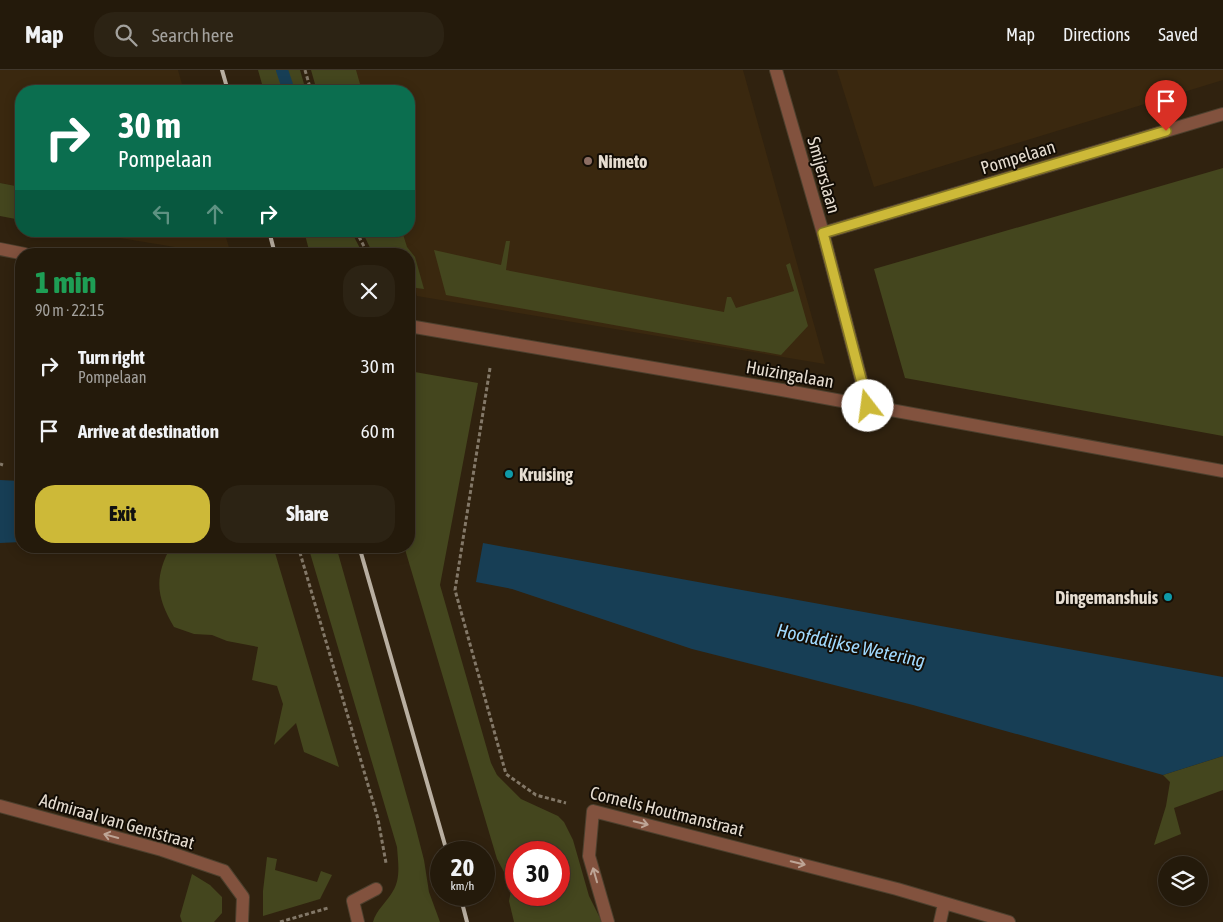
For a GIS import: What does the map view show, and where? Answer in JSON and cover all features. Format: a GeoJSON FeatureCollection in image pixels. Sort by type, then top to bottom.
{"type":"FeatureCollection","features":[{"type":"Feature","properties":{"kind":"street","name":"Smijerslaan"},"geometry":{"type":"LineString","coordinates":[[776,70],[823,233],[868,406]]}},
{"type":"Feature","properties":{"kind":"street","name":"Pompelaan"},"geometry":{"type":"LineString","coordinates":[[823,233],[1223,114]]}},
{"type":"Feature","properties":{"kind":"street"},"geometry":{"type":"LineString","coordinates":[[0,249],[15,252]]}},
{"type":"Feature","properties":{"kind":"street","name":"Huizingalaan"},"geometry":{"type":"LineString","coordinates":[[415,327],[868,406],[1223,471]]}},
{"type":"Feature","properties":{"kind":"street","name":"Admiraal van Gentstraat"},"geometry":{"type":"LineString","coordinates":[[0,806],[162,850],[224,871],[243,897],[242,922]]}},
{"type":"Feature","properties":{"kind":"street"},"geometry":{"type":"LineString","coordinates":[[593,810],[589,856],[608,922]]}},
{"type":"Feature","properties":{"kind":"street","name":"Cornelis Houtmanstraat"},"geometry":{"type":"LineString","coordinates":[[593,810],[897,889],[1009,922]]}},
{"type":"Feature","properties":{"kind":"street"},"geometry":{"type":"LineString","coordinates":[[358,922],[352,901],[376,889]]}},
{"type":"Feature","properties":{"kind":"street"},"geometry":{"type":"LineString","coordinates":[[940,922],[944,904]]}},
{"type":"Feature","properties":{"kind":"path"},"geometry":{"type":"LineString","coordinates":[[305,70],[310,85]]}},
{"type":"Feature","properties":{"kind":"path","name":"Cornelis Houtmanstraat"},"geometry":{"type":"LineString","coordinates":[[494,340],[455,590],[506,774],[536,795],[593,810]]}},
{"type":"Feature","properties":{"kind":"path"},"geometry":{"type":"LineString","coordinates":[[300,553],[378,819],[387,866],[376,889]]}},
{"type":"Feature","properties":{"kind":"path"},"geometry":{"type":"LineString","coordinates":[[280,922],[352,901]]}},
{"type":"Feature","properties":{"kind":"shaded area"},"geometry":{"type":"Polygon","coordinates":[[[0,70],[178,70],[182,85],[15,85],[15,186],[0,183],[0,70]]]}},
{"type":"Feature","properties":{"kind":"shaded area","name":"Nimeto"},"geometry":{"type":"Polygon","coordinates":[[[351,70],[743,70],[825,364],[417,296],[415,289],[415,248],[406,248],[401,237],[415,237],[415,85],[355,85],[351,70]]]}},
{"type":"Feature","properties":{"kind":"shaded area"},"geometry":{"type":"Polygon","coordinates":[[[837,70],[1223,70],[1223,80],[874,187],[837,70]]]}},
{"type":"Feature","properties":{"kind":"shaded area"},"geometry":{"type":"Polygon","coordinates":[[[114,237],[226,237],[229,248],[181,248],[114,237]]]}},
{"type":"Feature","properties":{"kind":"green space"},"geometry":{"type":"Polygon","coordinates":[[[258,70],[300,70],[304,85],[262,85],[258,70]]]}},
{"type":"Feature","properties":{"kind":"green space"},"geometry":{"type":"Polygon","coordinates":[[[311,70],[356,70],[360,85],[315,85],[311,70]]]}},
{"type":"Feature","properties":{"kind":"green space"},"geometry":{"type":"Polygon","coordinates":[[[1223,168],[1223,436],[905,378],[874,269],[1223,168]]]}},
{"type":"Feature","properties":{"kind":"green space"},"geometry":{"type":"Polygon","coordinates":[[[0,183],[15,186],[15,219],[0,216],[0,183]]]}},
{"type":"Feature","properties":{"kind":"green space"},"geometry":{"type":"Polygon","coordinates":[[[306,237],[354,237],[360,248],[308,248],[306,237]]]}},
{"type":"Feature","properties":{"kind":"green space"},"geometry":{"type":"Polygon","coordinates":[[[365,237],[404,237],[408,248],[370,248],[365,237]]]}},
{"type":"Feature","properties":{"kind":"green space"},"geometry":{"type":"Polygon","coordinates":[[[506,241],[510,241],[506,270],[724,312],[727,297],[731,297],[736,308],[794,291],[786,265],[790,263],[808,326],[781,355],[446,295],[434,250],[501,265],[506,241]]]}},
{"type":"Feature","properties":{"kind":"green space"},"geometry":{"type":"Polygon","coordinates":[[[415,257],[424,289],[415,288],[415,257]]]}},
{"type":"Feature","properties":{"kind":"green space"},"geometry":{"type":"Polygon","coordinates":[[[415,372],[478,383],[440,585],[491,763],[497,775],[521,799],[558,816],[564,822],[573,840],[589,896],[602,922],[514,922],[510,906],[570,906],[570,841],[505,841],[505,875],[497,859],[495,841],[492,841],[406,553],[415,553],[415,372]]]}},
{"type":"Feature","properties":{"kind":"green space"},"geometry":{"type":"Polygon","coordinates":[[[168,553],[275,553],[339,767],[304,752],[296,723],[274,745],[283,704],[277,686],[252,680],[258,647],[227,641],[212,635],[194,634],[174,627],[164,606],[159,587],[168,553]]]}},
{"type":"Feature","properties":{"kind":"green space"},"geometry":{"type":"Polygon","coordinates":[[[310,553],[338,553],[415,825],[424,860],[430,906],[434,906],[440,922],[373,922],[396,886],[398,870],[397,847],[310,553]]]}},
{"type":"Feature","properties":{"kind":"green space"},"geometry":{"type":"Polygon","coordinates":[[[1223,756],[1223,790],[1174,808],[1181,834],[1154,845],[1166,806],[1170,782],[1163,775],[1223,756]]]}},
{"type":"Feature","properties":{"kind":"green space"},"geometry":{"type":"Polygon","coordinates":[[[267,857],[277,859],[275,870],[317,882],[321,871],[332,875],[320,899],[263,916],[263,891],[267,857]]]}},
{"type":"Feature","properties":{"kind":"green space"},"geometry":{"type":"Polygon","coordinates":[[[192,874],[210,885],[222,897],[222,913],[214,922],[182,922],[180,916],[192,874]]]}},
{"type":"Feature","properties":{"kind":"water"},"geometry":{"type":"Polygon","coordinates":[[[0,480],[15,481],[15,542],[0,543],[0,480]]]}},
{"type":"Feature","properties":{"kind":"water","name":"Hoofddijkse Wetering"},"geometry":{"type":"Polygon","coordinates":[[[483,543],[1223,677],[1223,756],[1163,775],[913,705],[692,649],[512,589],[476,582],[483,543]]]}},
{"type":"Feature","properties":{"kind":"waterway"},"geometry":{"type":"LineString","coordinates":[[282,70],[287,85]]}},
{"type":"Feature","properties":{"kind":"railway"},"geometry":{"type":"LineString","coordinates":[[222,70],[226,85]]}},
{"type":"Feature","properties":{"kind":"railway"},"geometry":{"type":"LineString","coordinates":[[271,237],[273,248]]}},
{"type":"Feature","properties":{"kind":"railway"},"geometry":{"type":"LineString","coordinates":[[361,553],[444,841]]}},
{"type":"Feature","properties":{"kind":"railway"},"geometry":{"type":"LineString","coordinates":[[463,906],[467,922]]}},
{"type":"Feature","properties":{"kind":"place","name":"Nimeto"},"geometry":{"type":"Point","coordinates":[588,161]}},
{"type":"Feature","properties":{"kind":"place","name":"Kruising"},"geometry":{"type":"Point","coordinates":[509,474]}},
{"type":"Feature","properties":{"kind":"place","name":"Dingemanshuis"},"geometry":{"type":"Point","coordinates":[1168,597]}},
{"type":"Feature","properties":{"kind":"route"},"geometry":{"type":"LineString","coordinates":[[868,406],[823,233],[1166,131]]}}]}
